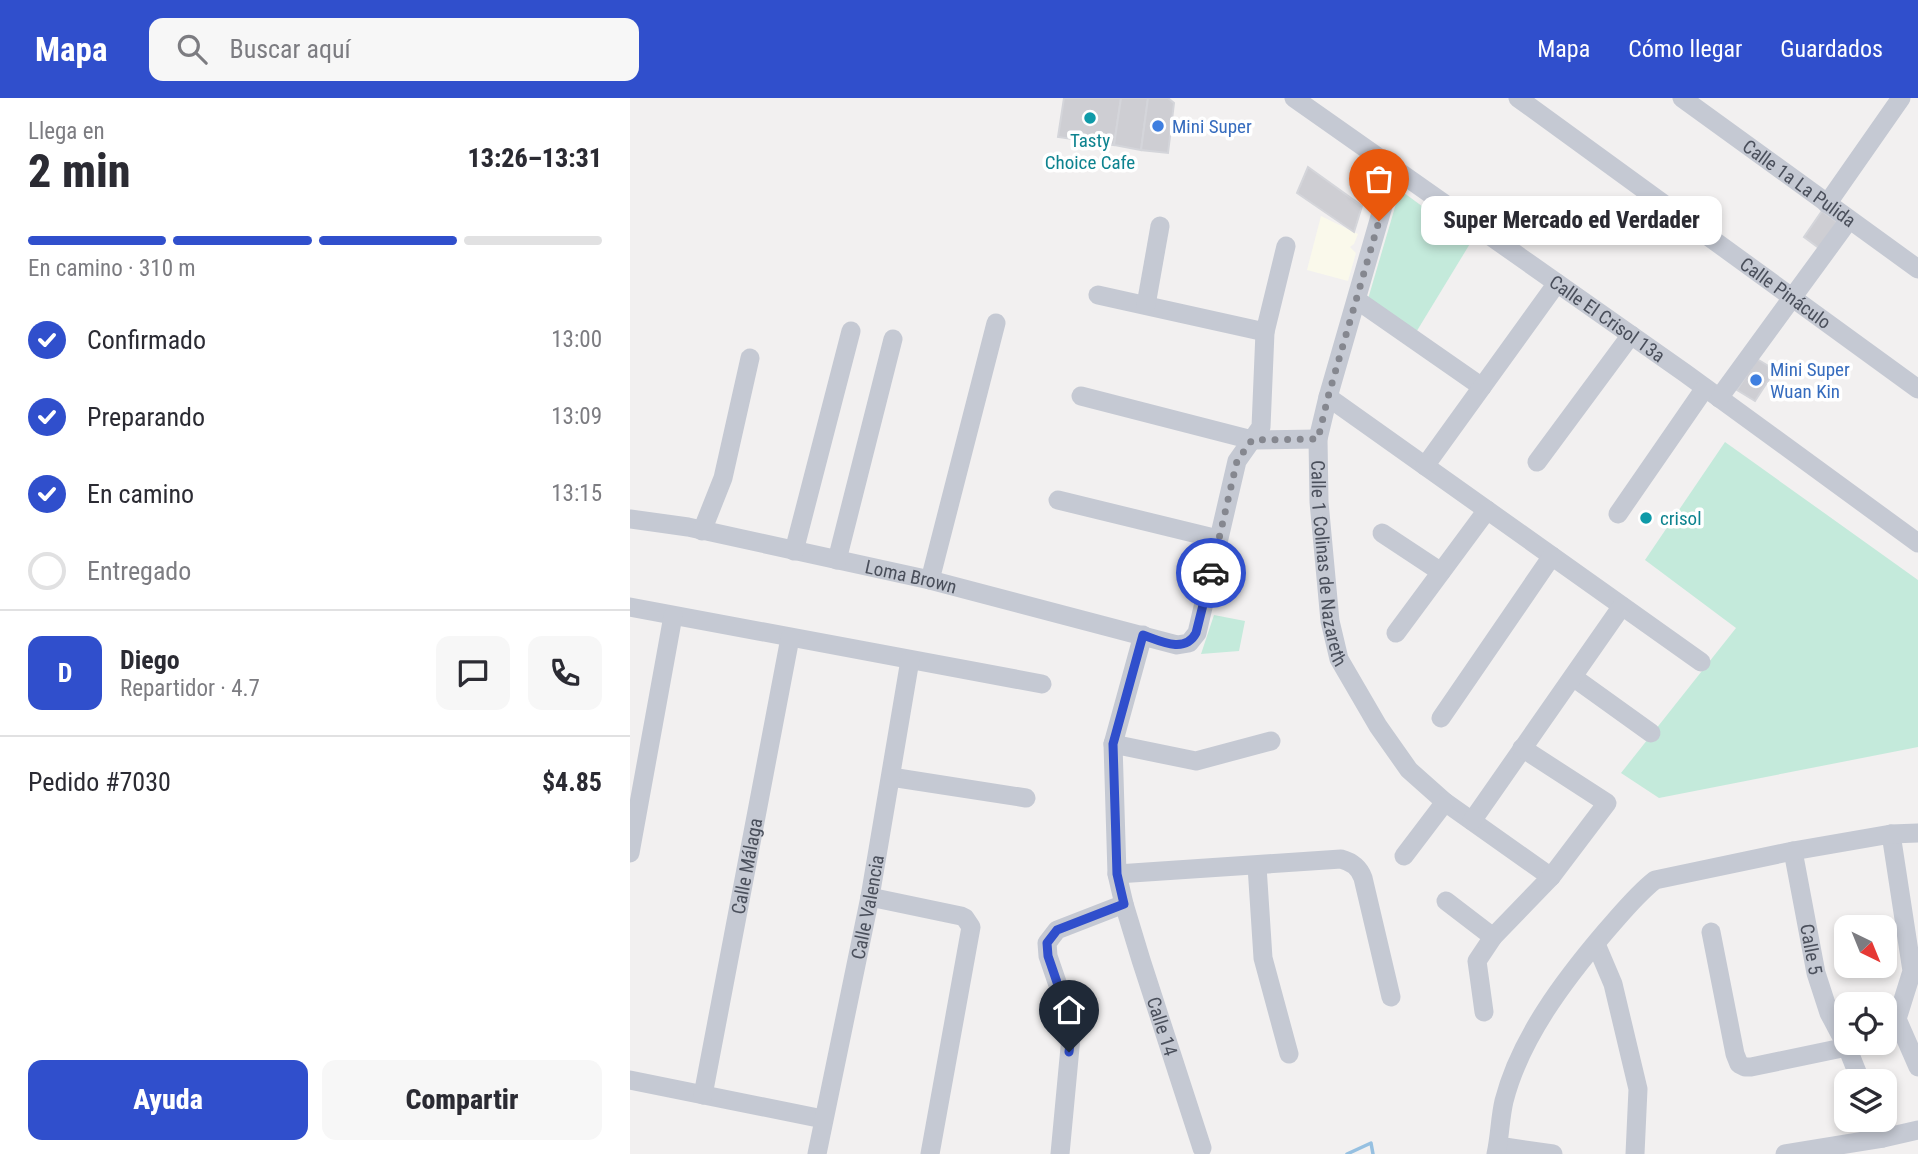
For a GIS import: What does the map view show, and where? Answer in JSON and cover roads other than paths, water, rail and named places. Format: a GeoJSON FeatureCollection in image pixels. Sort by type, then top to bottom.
{"type":"FeatureCollection","features":[{"type":"Feature","properties":{"kind":"street","name":"Calle El Crisol 13a"},"geometry":{"type":"LineString","coordinates":[[1294,98],[1631,335],[1918,543]]}},
{"type":"Feature","properties":{"kind":"street","name":"Calle Pináculo"},"geometry":{"type":"LineString","coordinates":[[1518,98],[1918,389]]}},
{"type":"Feature","properties":{"kind":"street","name":"Calle 1a La Pulida"},"geometry":{"type":"LineString","coordinates":[[1682,98],[1918,270]]}},
{"type":"Feature","properties":{"kind":"street"},"geometry":{"type":"LineString","coordinates":[[1827,204],[1901,98]]}},
{"type":"Feature","properties":{"kind":"street","name":"Calle 1 Colinas de Nazareth"},"geometry":{"type":"LineString","coordinates":[[1394,168],[1318,439],[1319,502],[1330,621],[1339,659],[1378,726],[1409,771],[1445,802],[1551,877]]}},
{"type":"Feature","properties":{"kind":"street"},"geometry":{"type":"LineString","coordinates":[[1618,514],[1712,393],[1792,298],[1849,220]]}},
{"type":"Feature","properties":{"kind":"street"},"geometry":{"type":"LineString","coordinates":[[1146,306],[1160,226]]}},
{"type":"Feature","properties":{"kind":"street"},"geometry":{"type":"LineString","coordinates":[[1058,500],[1218,539],[1237,461],[1261,427],[1265,332],[1286,246]]}},
{"type":"Feature","properties":{"kind":"street"},"geometry":{"type":"LineString","coordinates":[[1425,466],[1557,283]]}},
{"type":"Feature","properties":{"kind":"street"},"geometry":{"type":"LineString","coordinates":[[1098,295],[1265,332]]}},
{"type":"Feature","properties":{"kind":"street"},"geometry":{"type":"LineString","coordinates":[[1357,300],[1482,387]]}},
{"type":"Feature","properties":{"kind":"street"},"geometry":{"type":"LineString","coordinates":[[930,580],[996,323]]}},
{"type":"Feature","properties":{"kind":"street"},"geometry":{"type":"LineString","coordinates":[[794,551],[851,331]]}},
{"type":"Feature","properties":{"kind":"street"},"geometry":{"type":"LineString","coordinates":[[1537,462],[1631,335]]}},
{"type":"Feature","properties":{"kind":"street"},"geometry":{"type":"LineString","coordinates":[[837,560],[893,339]]}},
{"type":"Feature","properties":{"kind":"street"},"geometry":{"type":"LineString","coordinates":[[702,531],[723,478],[750,358]]}},
{"type":"Feature","properties":{"kind":"street"},"geometry":{"type":"LineString","coordinates":[[1081,396],[1252,440],[1318,439]]}},
{"type":"Feature","properties":{"kind":"street"},"geometry":{"type":"LineString","coordinates":[[1328,397],[1701,662]]}},
{"type":"Feature","properties":{"kind":"street"},"geometry":{"type":"LineString","coordinates":[[1396,633],[1487,510]]}},
{"type":"Feature","properties":{"kind":"street","name":"Loma Brown"},"geometry":{"type":"LineString","coordinates":[[630,519],[702,531],[930,580],[1177,645],[1189,643],[1196,633],[1218,539]]}},
{"type":"Feature","properties":{"kind":"street"},"geometry":{"type":"LineString","coordinates":[[1382,533],[1441,572]]}},
{"type":"Feature","properties":{"kind":"street"},"geometry":{"type":"LineString","coordinates":[[1441,718],[1552,556]]}},
{"type":"Feature","properties":{"kind":"street"},"geometry":{"type":"LineString","coordinates":[[1472,821],[1622,606]]}},
{"type":"Feature","properties":{"kind":"street"},"geometry":{"type":"LineString","coordinates":[[630,607],[1042,684]]}},
{"type":"Feature","properties":{"kind":"street"},"geometry":{"type":"LineString","coordinates":[[630,853],[673,616]]}},
{"type":"Feature","properties":{"kind":"street","name":"Calle 14"},"geometry":{"type":"LineString","coordinates":[[1143,635],[1113,744],[1117,874],[1124,904],[1202,1148]]}},
{"type":"Feature","properties":{"kind":"street","name":"Calle Málaga"},"geometry":{"type":"LineString","coordinates":[[703,1095],[790,638]]}},
{"type":"Feature","properties":{"kind":"street","name":"Calle Valencia"},"geometry":{"type":"LineString","coordinates":[[817,1154],[870,897],[910,660]]}},
{"type":"Feature","properties":{"kind":"street"},"geometry":{"type":"LineString","coordinates":[[1573,677],[1651,733]]}},
{"type":"Feature","properties":{"kind":"street"},"geometry":{"type":"LineString","coordinates":[[1113,744],[1195,761],[1271,741]]}},
{"type":"Feature","properties":{"kind":"street"},"geometry":{"type":"LineString","coordinates":[[1484,1012],[1477,961],[1493,937],[1551,877],[1608,803],[1522,748]]}},
{"type":"Feature","properties":{"kind":"street"},"geometry":{"type":"LineString","coordinates":[[891,777],[1026,798]]}},
{"type":"Feature","properties":{"kind":"street"},"geometry":{"type":"LineString","coordinates":[[1404,856],[1445,802]]}},
{"type":"Feature","properties":{"kind":"street"},"geometry":{"type":"LineString","coordinates":[[1553,1154],[1497,1150],[1504,1101],[1535,1027],[1557,993],[1595,944],[1654,880],[1793,851],[1891,834],[1918,833]]}},
{"type":"Feature","properties":{"kind":"street"},"geometry":{"type":"LineString","coordinates":[[1891,834],[1912,971],[1897,1019],[1918,1068]]}},
{"type":"Feature","properties":{"kind":"street","name":"Calle 5"},"geometry":{"type":"LineString","coordinates":[[1793,851],[1816,973],[1834,1022]]}},
{"type":"Feature","properties":{"kind":"street"},"geometry":{"type":"LineString","coordinates":[[1117,874],[1341,859],[1349,862],[1356,866],[1363,878],[1391,997]]}},
{"type":"Feature","properties":{"kind":"street"},"geometry":{"type":"LineString","coordinates":[[1257,866],[1263,958],[1289,1054]]}},
{"type":"Feature","properties":{"kind":"street"},"geometry":{"type":"LineString","coordinates":[[870,897],[961,916],[971,927],[930,1154]]}},
{"type":"Feature","properties":{"kind":"street"},"geometry":{"type":"LineString","coordinates":[[1446,901],[1493,937]]}},
{"type":"Feature","properties":{"kind":"street"},"geometry":{"type":"LineString","coordinates":[[1060,1154],[1072,1026],[1048,956],[1047,943],[1057,930],[1124,904]]}},
{"type":"Feature","properties":{"kind":"street"},"geometry":{"type":"LineString","coordinates":[[1711,932],[1735,1054],[1740,1065],[1751,1067],[1834,1050]]}},
{"type":"Feature","properties":{"kind":"street"},"geometry":{"type":"LineString","coordinates":[[1595,944],[1613,984],[1639,1089],[1635,1154]]}},
{"type":"Feature","properties":{"kind":"street"},"geometry":{"type":"LineString","coordinates":[[630,1080],[823,1119]]}},
{"type":"Feature","properties":{"kind":"street"},"geometry":{"type":"LineString","coordinates":[[1897,1129],[1918,1130]]}},
{"type":"Feature","properties":{"kind":"street"},"geometry":{"type":"LineString","coordinates":[[1785,1154],[1869,1132]]}},
{"type":"Feature","properties":{"kind":"waterway"},"geometry":{"type":"LineString","coordinates":[[1347,1154],[1371,1143],[1373,1154]]}},
{"type":"Feature","properties":{"kind":"place","name":"Tasty Choice Cafe"},"geometry":{"type":"Point","coordinates":[1090,118]}},
{"type":"Feature","properties":{"kind":"place","name":"Mini Super"},"geometry":{"type":"Point","coordinates":[1158,126]}},
{"type":"Feature","properties":{"kind":"place","name":"Super Mercado ed Verdader"},"geometry":{"type":"Point","coordinates":[1379,221]}},
{"type":"Feature","properties":{"kind":"place","name":"Mini Super Wuan Kin"},"geometry":{"type":"Point","coordinates":[1756,380]}},
{"type":"Feature","properties":{"kind":"place","name":"crisol"},"geometry":{"type":"Point","coordinates":[1646,518]}}]}
